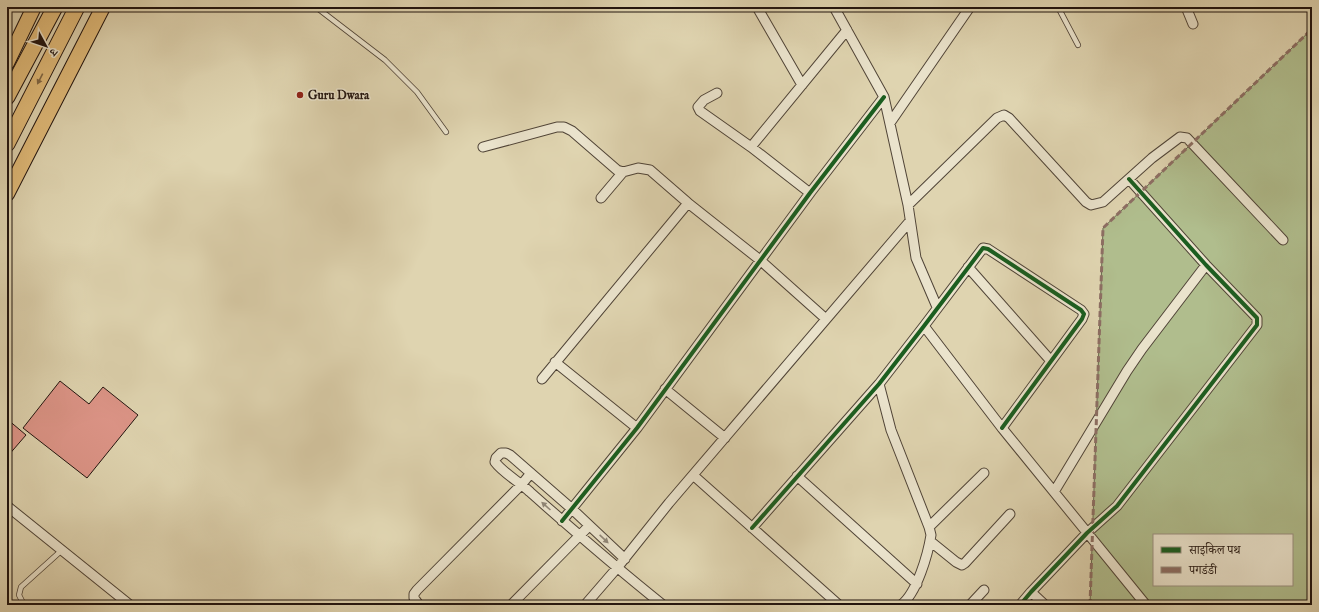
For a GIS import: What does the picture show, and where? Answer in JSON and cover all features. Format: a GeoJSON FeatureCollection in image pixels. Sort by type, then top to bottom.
{"type":"FeatureCollection","features":[{"type":"Feature","properties":{"kind":"highway"},"geometry":{"type":"LineString","coordinates":[[7,97],[55,7]]}},
{"type":"Feature","properties":{"kind":"highway"},"geometry":{"type":"LineString","coordinates":[[7,144],[77,7]]}},
{"type":"Feature","properties":{"kind":"main road"},"geometry":{"type":"LineString","coordinates":[[7,63],[34,7]]}},
{"type":"Feature","properties":{"kind":"main road"},"geometry":{"type":"LineString","coordinates":[[7,194],[103,7]]}},
{"type":"Feature","properties":{"kind":"street"},"geometry":{"type":"LineString","coordinates":[[758,7],[802,85]]}},
{"type":"Feature","properties":{"kind":"street"},"geometry":{"type":"LineString","coordinates":[[834,7],[884,97],[908,205],[916,258],[937,307]]}},
{"type":"Feature","properties":{"kind":"street"},"geometry":{"type":"LineString","coordinates":[[890,123],[970,7]]}},
{"type":"Feature","properties":{"kind":"street"},"geometry":{"type":"LineString","coordinates":[[1186,7],[1193,24]]}},
{"type":"Feature","properties":{"kind":"street"},"geometry":{"type":"LineString","coordinates":[[751,147],[847,30]]}},
{"type":"Feature","properties":{"kind":"street"},"geometry":{"type":"LineString","coordinates":[[717,93],[700,104],[698,109],[751,147],[810,193]]}},
{"type":"Feature","properties":{"kind":"street"},"geometry":{"type":"LineString","coordinates":[[562,520],[637,428],[760,260],[884,97]]}},
{"type":"Feature","properties":{"kind":"street"},"geometry":{"type":"LineString","coordinates":[[908,205],[997,118],[1004,115],[1086,202],[1091,205],[1103,202],[1152,158],[1180,137],[1187,138],[1283,240]]}},
{"type":"Feature","properties":{"kind":"street"},"geometry":{"type":"LineString","coordinates":[[483,148],[557,127],[564,127],[572,131],[617,170],[623,172],[638,168],[650,170],[688,203],[760,260],[826,319]]}},
{"type":"Feature","properties":{"kind":"street"},"geometry":{"type":"LineString","coordinates":[[601,198],[623,172]]}},
{"type":"Feature","properties":{"kind":"street"},"geometry":{"type":"LineString","coordinates":[[1020,605],[1087,533],[1117,506],[1257,325],[1257,318],[1206,265],[1129,179]]}},
{"type":"Feature","properties":{"kind":"street"},"geometry":{"type":"LineString","coordinates":[[542,379],[688,203]]}},
{"type":"Feature","properties":{"kind":"street"},"geometry":{"type":"LineString","coordinates":[[585,605],[625,559],[669,503],[910,220]]}},
{"type":"Feature","properties":{"kind":"street"},"geometry":{"type":"LineString","coordinates":[[752,528],[879,384],[982,248],[988,249],[1081,310],[1084,314],[1082,319],[1002,428]]}},
{"type":"Feature","properties":{"kind":"street"},"geometry":{"type":"LineString","coordinates":[[1054,492],[1127,371],[1206,265]]}},
{"type":"Feature","properties":{"kind":"street"},"geometry":{"type":"LineString","coordinates":[[968,266],[1051,361]]}},
{"type":"Feature","properties":{"kind":"street"},"geometry":{"type":"LineString","coordinates":[[924,326],[1002,428],[1146,605]]}},
{"type":"Feature","properties":{"kind":"street"},"geometry":{"type":"LineString","coordinates":[[555,362],[637,428]]}},
{"type":"Feature","properties":{"kind":"street"},"geometry":{"type":"LineString","coordinates":[[879,384],[891,430],[931,535],[917,584],[912,594],[901,605]]}},
{"type":"Feature","properties":{"kind":"street"},"geometry":{"type":"LineString","coordinates":[[665,389],[725,438]]}},
{"type":"Feature","properties":{"kind":"street"},"geometry":{"type":"LineString","coordinates":[[625,559],[572,509],[506,453],[501,453],[496,458],[495,462],[498,466],[522,484],[617,568],[663,605]]}},
{"type":"Feature","properties":{"kind":"street"},"geometry":{"type":"LineString","coordinates":[[419,605],[414,598],[414,594],[417,590],[522,484],[531,473]]}},
{"type":"Feature","properties":{"kind":"street"},"geometry":{"type":"LineString","coordinates":[[929,527],[984,473]]}},
{"type":"Feature","properties":{"kind":"street"},"geometry":{"type":"LineString","coordinates":[[693,476],[839,605]]}},
{"type":"Feature","properties":{"kind":"street"},"geometry":{"type":"LineString","coordinates":[[797,476],[917,584]]}},
{"type":"Feature","properties":{"kind":"street"},"geometry":{"type":"LineString","coordinates":[[7,506],[130,605]]}},
{"type":"Feature","properties":{"kind":"street"},"geometry":{"type":"LineString","coordinates":[[930,541],[962,565],[1010,514]]}},
{"type":"Feature","properties":{"kind":"street"},"geometry":{"type":"LineString","coordinates":[[511,605],[589,526]]}},
{"type":"Feature","properties":{"kind":"street"},"geometry":{"type":"LineString","coordinates":[[970,605],[984,590]]}},
{"type":"Feature","properties":{"kind":"street"},"geometry":{"type":"LineString","coordinates":[[1031,592],[1045,605]]}},
{"type":"Feature","properties":{"kind":"lane"},"geometry":{"type":"LineString","coordinates":[[316,7],[385,60],[416,92],[446,132]]}},
{"type":"Feature","properties":{"kind":"lane"},"geometry":{"type":"LineString","coordinates":[[1058,7],[1078,46]]}},
{"type":"Feature","properties":{"kind":"lane"},"geometry":{"type":"LineString","coordinates":[[24,605],[19,595],[21,588],[62,550]]}},
{"type":"Feature","properties":{"kind":"green space"},"geometry":{"type":"Polygon","coordinates":[[[1312,29],[1312,605],[1090,605],[1103,228],[1312,29]]]}},
{"type":"Feature","properties":{"kind":"building"},"geometry":{"type":"Polygon","coordinates":[[[60,381],[89,404],[103,387],[138,415],[87,478],[23,428],[60,381]]]}},
{"type":"Feature","properties":{"kind":"building"},"geometry":{"type":"Polygon","coordinates":[[[7,419],[26,435],[7,457],[7,419]]]}},
{"type":"Feature","properties":{"kind":"marked path"},"geometry":{"type":"LineString","coordinates":[[1090,605],[1103,228],[1312,29]]}},
{"type":"Feature","properties":{"kind":"cycle path"},"geometry":{"type":"LineString","coordinates":[[562,521],[637,428],[810,193],[884,97]]}},
{"type":"Feature","properties":{"kind":"cycle path"},"geometry":{"type":"LineString","coordinates":[[1020,605],[1087,533],[1117,506],[1257,325],[1257,318],[1206,265],[1129,179]]}},
{"type":"Feature","properties":{"kind":"cycle path"},"geometry":{"type":"LineString","coordinates":[[752,528],[879,384],[983,248],[988,249],[1081,310],[1084,314],[1082,319],[1002,428]]}},
{"type":"Feature","properties":{"kind":"place","name":"Guru Dwara"},"geometry":{"type":"Point","coordinates":[300,95]}}]}
